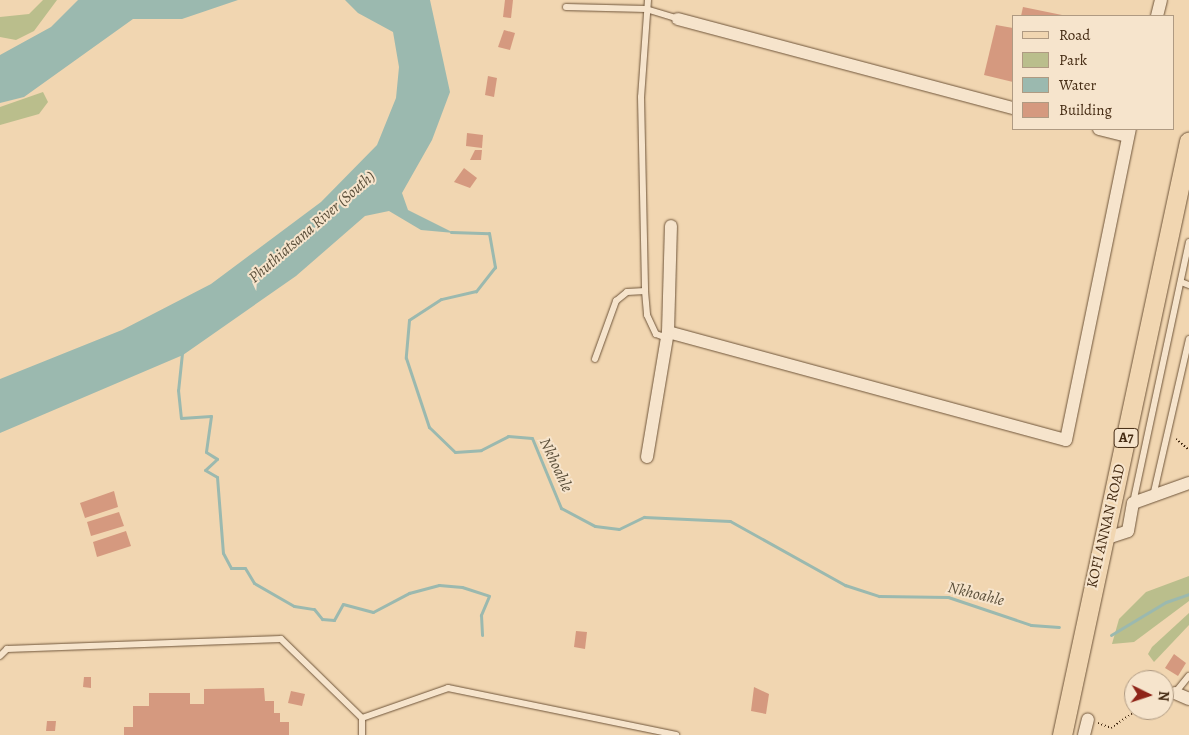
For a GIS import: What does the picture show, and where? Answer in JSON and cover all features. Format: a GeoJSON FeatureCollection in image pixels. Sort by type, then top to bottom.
{"type":"FeatureCollection","features":[{"type":"Feature","properties":{"kind":"main road","name":"KOFI ANNAN ROAD"},"geometry":{"type":"LineString","coordinates":[[1062,735],[1101,540],[1189,140]]}},
{"type":"Feature","properties":{"kind":"street"},"geometry":{"type":"LineString","coordinates":[[1157,15],[1161,0]]}},
{"type":"Feature","properties":{"kind":"street"},"geometry":{"type":"LineString","coordinates":[[678,19],[1012,108]]}},
{"type":"Feature","properties":{"kind":"street"},"geometry":{"type":"LineString","coordinates":[[668,335],[1066,440],[1129,132],[1109,130]]}},
{"type":"Feature","properties":{"kind":"street"},"geometry":{"type":"LineString","coordinates":[[647,457],[668,335],[671,226]]}},
{"type":"Feature","properties":{"kind":"street"},"geometry":{"type":"LineString","coordinates":[[1101,540],[1128,530],[1133,502],[1154,492],[1189,483]]}},
{"type":"Feature","properties":{"kind":"street"},"geometry":{"type":"LineString","coordinates":[[1175,693],[1189,699]]}},
{"type":"Feature","properties":{"kind":"street"},"geometry":{"type":"LineString","coordinates":[[1084,735],[1088,719]]}},
{"type":"Feature","properties":{"kind":"lane"},"geometry":{"type":"LineString","coordinates":[[648,0],[641,97],[645,291],[647,315],[656,334],[668,335]]}},
{"type":"Feature","properties":{"kind":"lane"},"geometry":{"type":"LineString","coordinates":[[566,7],[646,9],[678,19]]}},
{"type":"Feature","properties":{"kind":"lane"},"geometry":{"type":"LineString","coordinates":[[1133,502],[1189,242]]}},
{"type":"Feature","properties":{"kind":"lane"},"geometry":{"type":"LineString","coordinates":[[1180,282],[1189,284]]}},
{"type":"Feature","properties":{"kind":"lane"},"geometry":{"type":"LineString","coordinates":[[595,359],[616,301],[627,292],[645,291]]}},
{"type":"Feature","properties":{"kind":"lane"},"geometry":{"type":"LineString","coordinates":[[1154,492],[1189,339]]}},
{"type":"Feature","properties":{"kind":"lane"},"geometry":{"type":"LineString","coordinates":[[0,656],[8,649],[281,639],[362,718],[362,735]]}},
{"type":"Feature","properties":{"kind":"lane"},"geometry":{"type":"LineString","coordinates":[[1175,693],[1189,676]]}},
{"type":"Feature","properties":{"kind":"lane"},"geometry":{"type":"LineString","coordinates":[[362,718],[448,688],[676,735]]}},
{"type":"Feature","properties":{"kind":"path"},"geometry":{"type":"LineString","coordinates":[[1167,436],[1189,450]]}},
{"type":"Feature","properties":{"kind":"path"},"geometry":{"type":"LineString","coordinates":[[1088,719],[1111,728],[1124,719]]}},
{"type":"Feature","properties":{"kind":"green space"},"geometry":{"type":"Polygon","coordinates":[[[43,0],[57,0],[34,31],[16,40],[0,37],[0,17],[29,14],[43,0]]]}},
{"type":"Feature","properties":{"kind":"green space"},"geometry":{"type":"Polygon","coordinates":[[[43,92],[48,102],[39,114],[0,125],[0,107],[43,92]]]}},
{"type":"Feature","properties":{"kind":"green space"},"geometry":{"type":"Polygon","coordinates":[[[1189,576],[1189,601],[1134,642],[1112,644],[1119,619],[1146,592],[1189,576]]]}},
{"type":"Feature","properties":{"kind":"green space"},"geometry":{"type":"Polygon","coordinates":[[[1189,613],[1189,625],[1154,662],[1148,654],[1152,647],[1189,613]]]}},
{"type":"Feature","properties":{"kind":"water"},"geometry":{"type":"Polygon","coordinates":[[[78,0],[238,0],[182,19],[133,19],[24,97],[0,103],[0,55],[51,27],[78,0]]]}},
{"type":"Feature","properties":{"kind":"water","name":"Phuthiatsana River (South)"},"geometry":{"type":"Polygon","coordinates":[[[345,0],[430,0],[450,92],[432,140],[402,193],[408,210],[454,233],[421,230],[389,211],[365,216],[296,276],[183,355],[0,433],[0,379],[122,330],[211,284],[321,202],[377,145],[396,98],[399,67],[393,32],[358,13],[345,0]]]}},
{"type":"Feature","properties":{"kind":"building"},"geometry":{"type":"Polygon","coordinates":[[[505,0],[513,0],[511,18],[503,17],[505,0]]]}},
{"type":"Feature","properties":{"kind":"building"},"geometry":{"type":"Polygon","coordinates":[[[1023,7],[1062,15],[1021,15],[1023,7]]]}},
{"type":"Feature","properties":{"kind":"building"},"geometry":{"type":"Polygon","coordinates":[[[996,25],[1012,28],[1012,82],[984,75],[996,25]]]}},
{"type":"Feature","properties":{"kind":"building"},"geometry":{"type":"Polygon","coordinates":[[[504,30],[515,33],[510,50],[498,47],[504,30]]]}},
{"type":"Feature","properties":{"kind":"building"},"geometry":{"type":"Polygon","coordinates":[[[488,76],[497,78],[494,97],[485,95],[488,76]]]}},
{"type":"Feature","properties":{"kind":"building"},"geometry":{"type":"Polygon","coordinates":[[[467,133],[483,135],[482,148],[466,146],[467,133]]]}},
{"type":"Feature","properties":{"kind":"building"},"geometry":{"type":"Polygon","coordinates":[[[475,150],[482,150],[481,160],[470,160],[475,150]]]}},
{"type":"Feature","properties":{"kind":"building"},"geometry":{"type":"Polygon","coordinates":[[[464,168],[477,178],[470,188],[454,182],[464,168]]]}},
{"type":"Feature","properties":{"kind":"building"},"geometry":{"type":"Polygon","coordinates":[[[114,491],[118,507],[85,518],[80,503],[114,491]]]}},
{"type":"Feature","properties":{"kind":"building"},"geometry":{"type":"Polygon","coordinates":[[[119,512],[124,526],[91,536],[87,522],[119,512]]]}},
{"type":"Feature","properties":{"kind":"building"},"geometry":{"type":"Polygon","coordinates":[[[126,531],[131,546],[97,557],[93,542],[126,531]]]}},
{"type":"Feature","properties":{"kind":"building"},"geometry":{"type":"Polygon","coordinates":[[[576,631],[587,632],[585,649],[574,647],[576,631]]]}},
{"type":"Feature","properties":{"kind":"building"},"geometry":{"type":"Polygon","coordinates":[[[1174,654],[1186,663],[1178,676],[1174,674],[1174,670],[1165,668],[1174,654]]]}},
{"type":"Feature","properties":{"kind":"building"},"geometry":{"type":"Polygon","coordinates":[[[84,677],[91,677],[91,688],[83,687],[84,677]]]}},
{"type":"Feature","properties":{"kind":"building"},"geometry":{"type":"Polygon","coordinates":[[[754,687],[769,694],[766,714],[751,711],[754,687]]]}},
{"type":"Feature","properties":{"kind":"building"},"geometry":{"type":"Polygon","coordinates":[[[264,688],[265,701],[274,701],[274,713],[280,713],[280,722],[289,722],[289,735],[124,735],[124,727],[133,727],[133,706],[149,706],[149,693],[190,693],[190,704],[204,704],[204,689],[264,688]]]}},
{"type":"Feature","properties":{"kind":"building"},"geometry":{"type":"Polygon","coordinates":[[[291,691],[305,694],[302,706],[288,703],[291,691]]]}},
{"type":"Feature","properties":{"kind":"building"},"geometry":{"type":"Polygon","coordinates":[[[47,721],[56,721],[55,731],[46,731],[47,721]]]}},
{"type":"Feature","properties":{"kind":"waterway","name":"Nkhoahle"},"geometry":{"type":"LineString","coordinates":[[451,232],[489,233],[495,267],[476,291],[441,299],[409,320],[406,358],[429,427],[455,452],[481,450],[508,436],[532,438],[561,508],[595,526],[619,529],[644,517],[730,521],[845,585],[879,596],[948,597],[1031,625],[1059,627]]}},
{"type":"Feature","properties":{"kind":"waterway"},"geometry":{"type":"LineString","coordinates":[[182,353],[178,390],[181,418],[211,416],[206,452],[217,459],[205,470],[217,477],[223,553],[231,568],[245,568],[254,583],[294,606],[314,609],[322,619],[334,620],[343,604],[373,612],[409,593],[439,585],[462,587],[489,596],[481,615],[482,635]]}},
{"type":"Feature","properties":{"kind":"waterway","name":"Nkhoahle"},"geometry":{"type":"LineString","coordinates":[[1111,635],[1166,602],[1189,594]]}}]}
